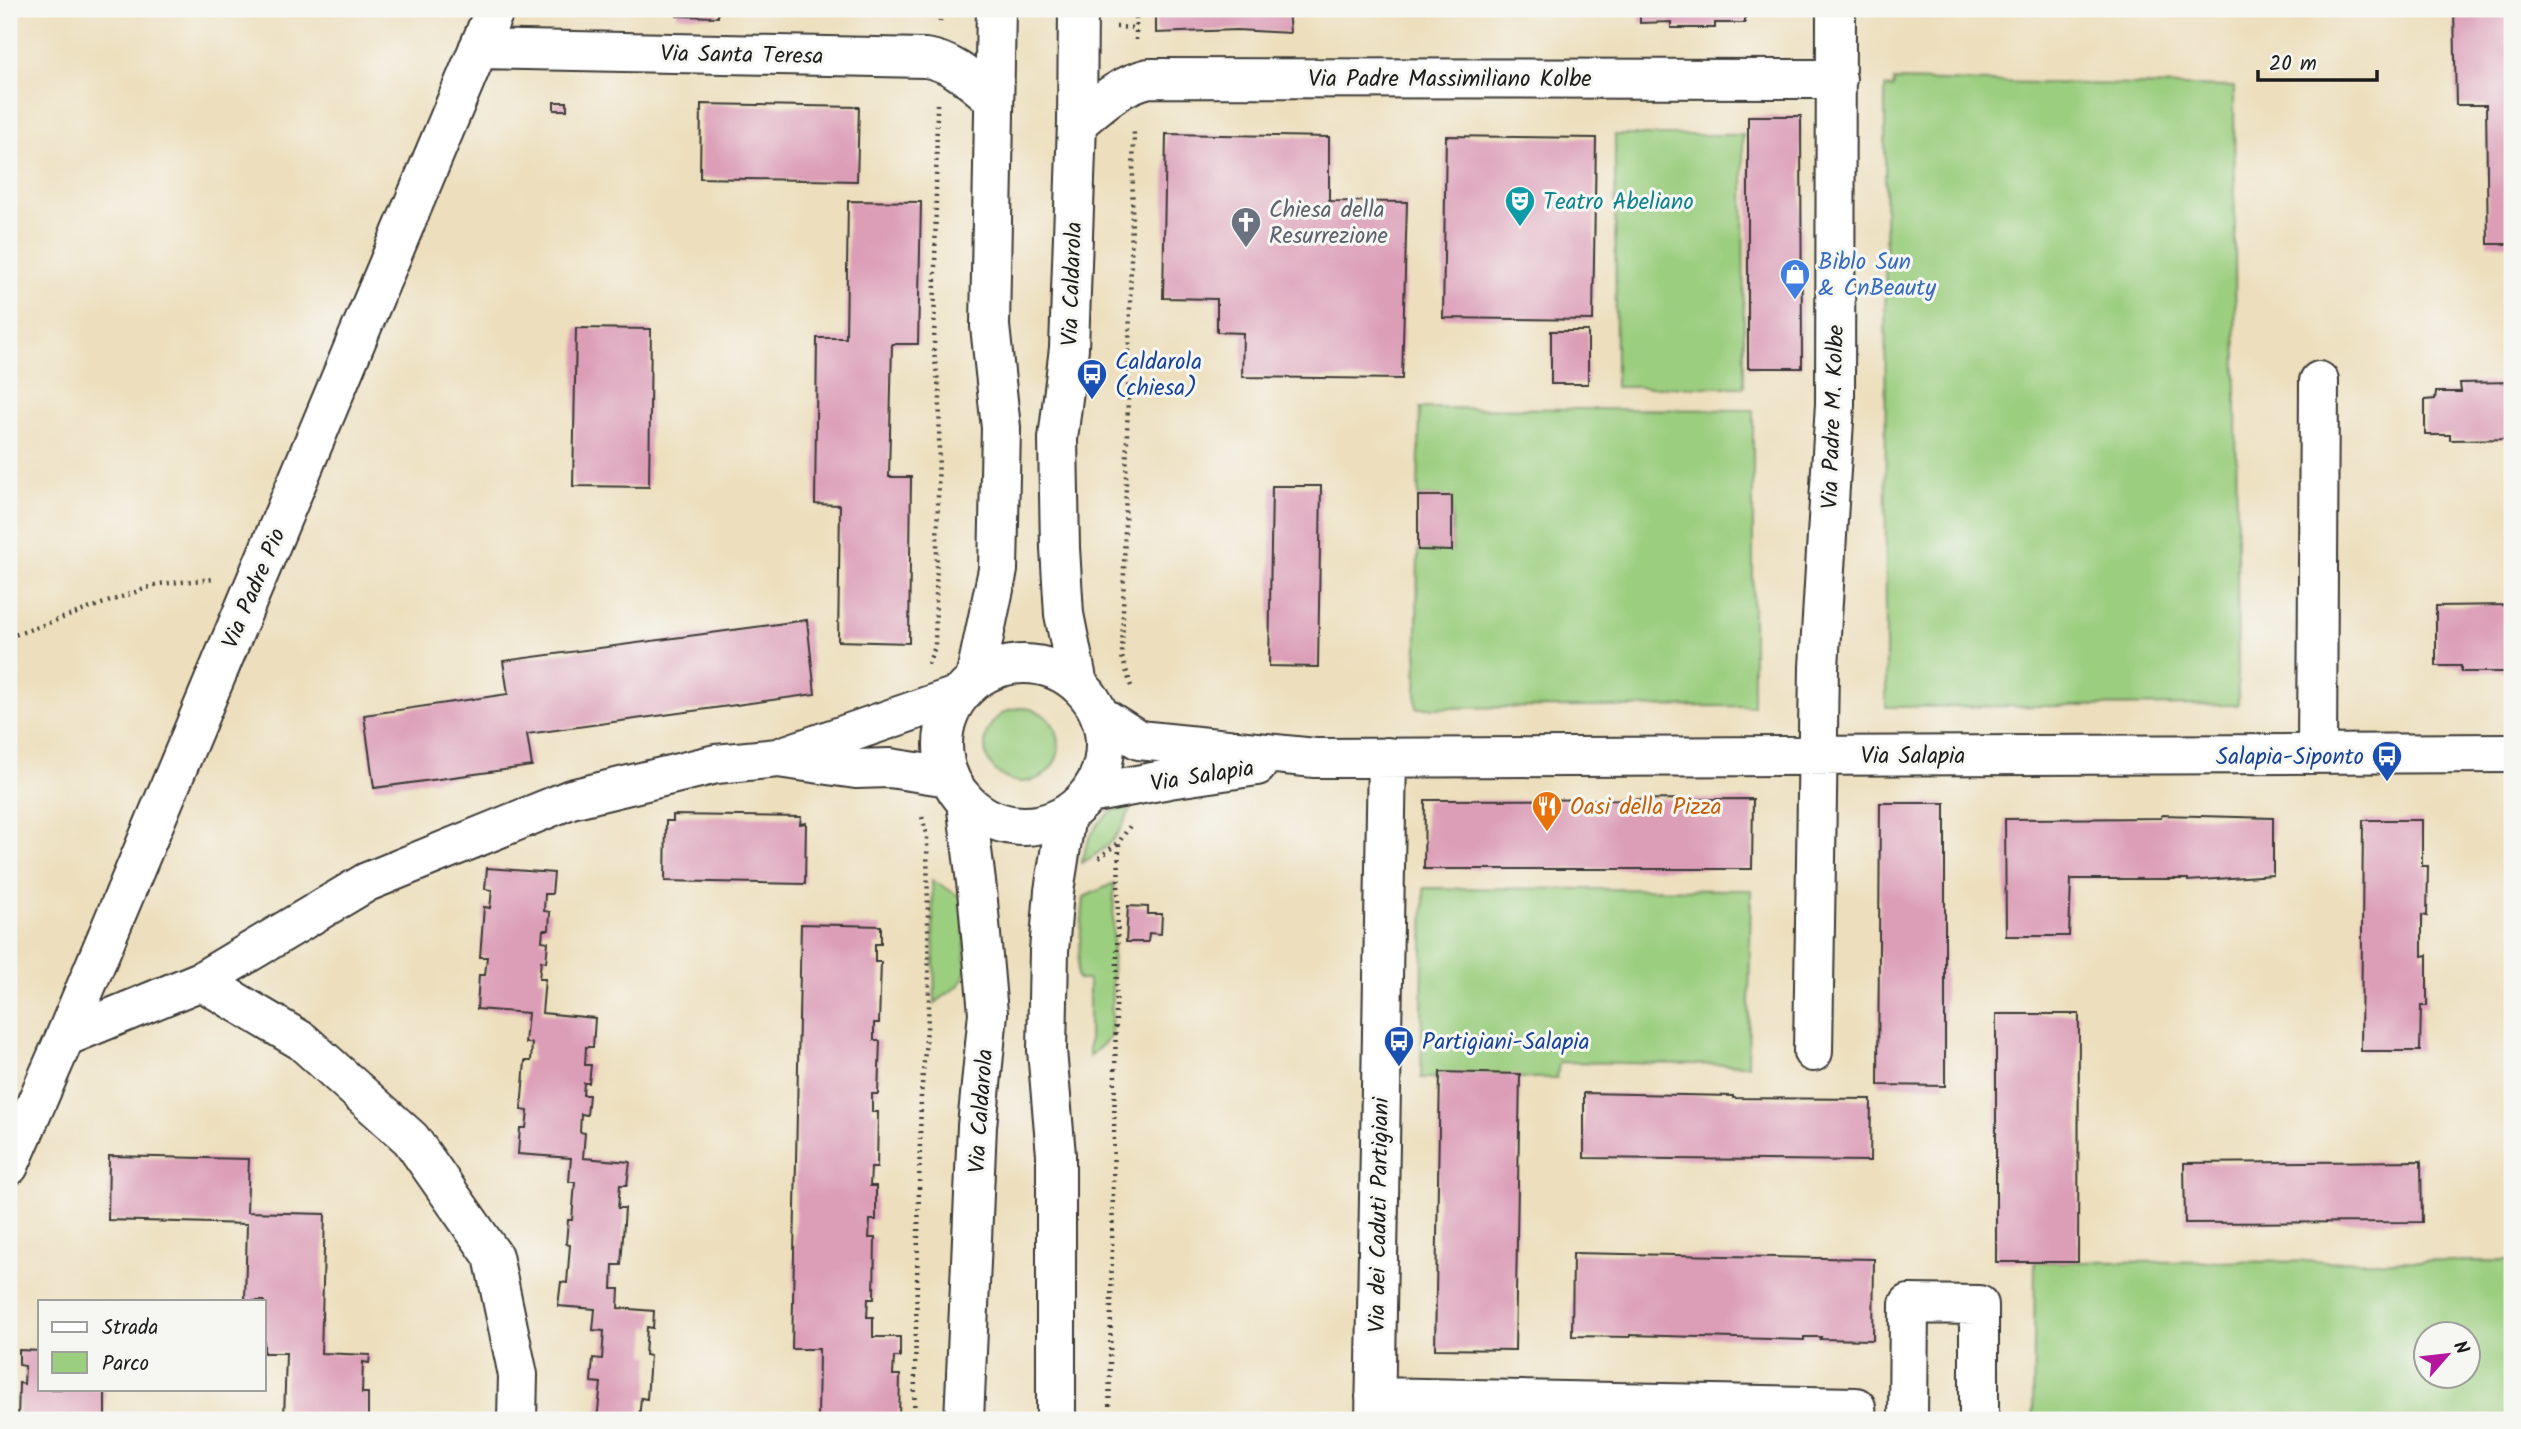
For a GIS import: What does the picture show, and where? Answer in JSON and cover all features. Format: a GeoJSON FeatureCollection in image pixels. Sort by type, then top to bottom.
{"type":"FeatureCollection","features":[{"type":"Feature","properties":{"kind":"street","name":"Via Padre Pio"},"geometry":{"type":"LineString","coordinates":[[9,1166],[495,9]]}},
{"type":"Feature","properties":{"kind":"street"},"geometry":{"type":"LineString","coordinates":[[996,9],[990,326],[1000,428],[998,570],[967,687],[948,715],[943,737],[943,757],[958,790],[980,814],[996,821],[1013,826],[1032,827],[1049,823],[1077,805]]}},
{"type":"Feature","properties":{"kind":"street","name":"Via Caldarola"},"geometry":{"type":"LineString","coordinates":[[1078,9],[1069,348],[1059,453],[1064,614],[1078,684]]}},
{"type":"Feature","properties":{"kind":"street","name":"Via Padre M. Kolbe"},"geometry":{"type":"LineString","coordinates":[[1813,1052],[1819,667],[1835,404],[1836,9]]}},
{"type":"Feature","properties":{"kind":"street","name":"Via Santa Teresa"},"geometry":{"type":"LineString","coordinates":[[478,50],[939,59]]}},
{"type":"Feature","properties":{"kind":"street"},"geometry":{"type":"LineString","coordinates":[[939,59],[993,99]]}},
{"type":"Feature","properties":{"kind":"street","name":"Via Padre Massimiliano Kolbe"},"geometry":{"type":"LineString","coordinates":[[1077,123],[1115,91],[1135,81],[1149,78],[1837,79]]}},
{"type":"Feature","properties":{"kind":"street"},"geometry":{"type":"LineString","coordinates":[[2317,754],[2319,381]]}},
{"type":"Feature","properties":{"kind":"street"},"geometry":{"type":"LineString","coordinates":[[778,758],[967,687],[995,668],[1016,663],[1038,665],[1059,672],[1078,684],[1101,716],[1105,743],[1102,770],[1077,805],[1054,891],[1049,951],[1046,1050],[1056,1155],[1056,1420]]}},
{"type":"Feature","properties":{"kind":"street","name":"Via Salapia"},"geometry":{"type":"LineString","coordinates":[[1101,716],[1139,740],[1315,758],[2512,753]]}},
{"type":"Feature","properties":{"kind":"street","name":"Via dei Caduti Partigiani"},"geometry":{"type":"LineString","coordinates":[[1375,1409],[1387,757]]}},
{"type":"Feature","properties":{"kind":"street"},"geometry":{"type":"LineString","coordinates":[[65,1037],[201,981],[367,882],[571,799],[716,764],[778,758],[856,769],[890,768],[958,790]]}},
{"type":"Feature","properties":{"kind":"street","name":"Via Salapia"},"geometry":{"type":"LineString","coordinates":[[1077,805],[1169,779],[1315,758]]}},
{"type":"Feature","properties":{"kind":"street","name":"Via Caldarola"},"geometry":{"type":"LineString","coordinates":[[958,790],[977,890],[988,1013],[977,1126],[964,1420]]}},
{"type":"Feature","properties":{"kind":"street"},"geometry":{"type":"LineString","coordinates":[[201,981],[302,1041],[411,1139],[494,1256],[518,1376],[517,1420]]}},
{"type":"Feature","properties":{"kind":"street"},"geometry":{"type":"LineString","coordinates":[[1908,1420],[1909,1304],[1979,1305],[1979,1420]]}},
{"type":"Feature","properties":{"kind":"street"},"geometry":{"type":"LineString","coordinates":[[1375,1409],[1856,1407],[1857,1420]]}},
{"type":"Feature","properties":{"kind":"path"},"geometry":{"type":"LineString","coordinates":[[926,668],[935,647],[940,396],[934,353],[940,9]]}},
{"type":"Feature","properties":{"kind":"path"},"geometry":{"type":"LineString","coordinates":[[9,637],[158,584],[258,575]]}},
{"type":"Feature","properties":{"kind":"path"},"geometry":{"type":"LineString","coordinates":[[890,768],[892,797],[918,803],[928,836],[929,1006],[921,1096],[914,1420]]}},
{"type":"Feature","properties":{"kind":"green space"},"geometry":{"type":"Polygon","coordinates":[[[1894,80],[2234,87],[2238,705],[1886,707],[1885,87],[1893,88],[1894,80]]]}},
{"type":"Feature","properties":{"kind":"green space"},"geometry":{"type":"Polygon","coordinates":[[[1615,135],[1743,135],[1744,387],[1616,387],[1615,135]]]}},
{"type":"Feature","properties":{"kind":"green space"},"geometry":{"type":"Polygon","coordinates":[[[1420,408],[1753,410],[1753,706],[1416,708],[1418,550],[1452,550],[1452,497],[1418,496],[1420,408]]]}},
{"type":"Feature","properties":{"kind":"green space"},"geometry":{"type":"Polygon","coordinates":[[[1022,708],[1036,711],[1048,719],[1056,731],[1059,745],[1056,759],[1048,771],[1036,779],[1022,782],[1008,779],[996,771],[988,759],[985,745],[988,731],[996,719],[1008,711],[1022,708]]]}},
{"type":"Feature","properties":{"kind":"green space"},"geometry":{"type":"Polygon","coordinates":[[[1132,804],[1119,832],[1107,846],[1081,863],[1092,833],[1104,818],[1121,807],[1132,804]]]}},
{"type":"Feature","properties":{"kind":"green space"},"geometry":{"type":"Polygon","coordinates":[[[932,880],[963,898],[966,968],[959,985],[935,1003],[932,880]]]}},
{"type":"Feature","properties":{"kind":"green space"},"geometry":{"type":"Polygon","coordinates":[[[1114,883],[1111,1037],[1089,1057],[1089,982],[1079,980],[1077,976],[1084,897],[1114,883]]]}},
{"type":"Feature","properties":{"kind":"green space"},"geometry":{"type":"Polygon","coordinates":[[[1424,888],[1751,890],[1748,1065],[1559,1062],[1557,1078],[1421,1078],[1424,888]]]}},
{"type":"Feature","properties":{"kind":"green space"},"geometry":{"type":"Polygon","coordinates":[[[2512,1261],[2512,1420],[2033,1420],[2035,1262],[2512,1261]]]}},
{"type":"Feature","properties":{"kind":"building"},"geometry":{"type":"Polygon","coordinates":[[[677,9],[718,9],[718,17],[677,16],[677,9]]]}},
{"type":"Feature","properties":{"kind":"building"},"geometry":{"type":"Polygon","coordinates":[[[1156,9],[1288,9],[1290,33],[1237,30],[1156,33],[1156,9]]]}},
{"type":"Feature","properties":{"kind":"building"},"geometry":{"type":"Polygon","coordinates":[[[1640,9],[1745,9],[1745,23],[1715,23],[1715,28],[1671,28],[1671,22],[1640,23],[1640,9]]]}},
{"type":"Feature","properties":{"kind":"building"},"geometry":{"type":"Polygon","coordinates":[[[2454,9],[2512,9],[2512,244],[2488,244],[2486,105],[2456,105],[2454,9]]]}},
{"type":"Feature","properties":{"kind":"building"},"geometry":{"type":"Polygon","coordinates":[[[554,102],[567,102],[567,110],[554,110],[554,102]]]}},
{"type":"Feature","properties":{"kind":"building"},"geometry":{"type":"Polygon","coordinates":[[[701,104],[859,107],[857,181],[700,178],[701,104]]]}},
{"type":"Feature","properties":{"kind":"building"},"geometry":{"type":"Polygon","coordinates":[[[1748,116],[1801,116],[1802,368],[1748,368],[1748,116]]]}},
{"type":"Feature","properties":{"kind":"building"},"geometry":{"type":"Polygon","coordinates":[[[1166,134],[1329,137],[1329,201],[1407,202],[1402,379],[1242,377],[1243,333],[1217,332],[1217,299],[1163,298],[1166,134]]]}},
{"type":"Feature","properties":{"kind":"building","name":"Teatro Abeliano"},"geometry":{"type":"Polygon","coordinates":[[[1446,136],[1596,138],[1593,320],[1443,318],[1446,136]]]}},
{"type":"Feature","properties":{"kind":"building"},"geometry":{"type":"Polygon","coordinates":[[[848,201],[921,202],[918,344],[892,344],[889,477],[911,477],[909,643],[838,641],[840,505],[815,504],[817,338],[846,338],[848,201]]]}},
{"type":"Feature","properties":{"kind":"building"},"geometry":{"type":"Polygon","coordinates":[[[576,328],[651,329],[649,487],[573,486],[576,328]]]}},
{"type":"Feature","properties":{"kind":"building"},"geometry":{"type":"Polygon","coordinates":[[[1551,331],[1588,331],[1588,384],[1551,384],[1551,331]]]}},
{"type":"Feature","properties":{"kind":"building"},"geometry":{"type":"Polygon","coordinates":[[[2512,382],[2512,439],[2450,440],[2450,435],[2425,435],[2425,400],[2435,399],[2436,392],[2461,392],[2460,383],[2512,382]]]}},
{"type":"Feature","properties":{"kind":"building"},"geometry":{"type":"Polygon","coordinates":[[[1272,486],[1321,486],[1318,667],[1269,666],[1272,486]]]}},
{"type":"Feature","properties":{"kind":"building"},"geometry":{"type":"Polygon","coordinates":[[[1418,496],[1452,496],[1452,551],[1418,550],[1418,496]]]}},
{"type":"Feature","properties":{"kind":"building"},"geometry":{"type":"Polygon","coordinates":[[[2512,605],[2512,672],[2461,672],[2461,666],[2436,666],[2436,606],[2512,605]]]}},
{"type":"Feature","properties":{"kind":"building"},"geometry":{"type":"Polygon","coordinates":[[[807,620],[815,694],[527,734],[532,766],[374,788],[364,715],[508,694],[503,661],[807,620]]]}},
{"type":"Feature","properties":{"kind":"building"},"geometry":{"type":"Polygon","coordinates":[[[1753,799],[1752,869],[1424,869],[1425,800],[1753,799]]]}},
{"type":"Feature","properties":{"kind":"building"},"geometry":{"type":"Polygon","coordinates":[[[1880,803],[1945,803],[1945,1086],[1878,1085],[1880,803]]]}},
{"type":"Feature","properties":{"kind":"building"},"geometry":{"type":"Polygon","coordinates":[[[673,815],[801,817],[800,824],[806,823],[805,884],[665,881],[666,821],[673,821],[673,815]]]}},
{"type":"Feature","properties":{"kind":"building"},"geometry":{"type":"Polygon","coordinates":[[[2162,815],[2273,818],[2273,875],[2188,881],[2071,879],[2069,936],[2006,936],[2005,819],[2161,818],[2162,815]]]}},
{"type":"Feature","properties":{"kind":"building"},"geometry":{"type":"Polygon","coordinates":[[[2363,820],[2422,820],[2422,866],[2428,866],[2427,916],[2422,915],[2422,956],[2427,955],[2427,1006],[2421,1006],[2420,1051],[2361,1051],[2363,820]]]}},
{"type":"Feature","properties":{"kind":"building"},"geometry":{"type":"Polygon","coordinates":[[[487,868],[554,873],[552,894],[545,894],[544,911],[550,912],[549,930],[543,930],[542,941],[548,942],[546,962],[541,961],[539,979],[545,979],[542,1013],[595,1018],[593,1047],[586,1047],[585,1065],[591,1065],[589,1083],[584,1083],[583,1095],[589,1095],[587,1115],[581,1114],[580,1132],[585,1133],[583,1158],[630,1162],[627,1185],[620,1185],[618,1208],[625,1208],[621,1265],[613,1265],[612,1289],[619,1289],[618,1308],[654,1311],[653,1328],[647,1327],[645,1355],[650,1356],[647,1399],[641,1398],[639,1420],[597,1420],[601,1383],[591,1382],[593,1358],[602,1359],[604,1331],[593,1330],[595,1309],[558,1306],[561,1282],[567,1283],[570,1245],[566,1244],[568,1220],[572,1220],[575,1182],[569,1182],[571,1158],[518,1154],[520,1128],[526,1128],[528,1111],[521,1110],[525,1061],[531,1061],[532,1043],[525,1043],[528,1013],[477,1009],[479,975],[485,975],[487,957],[480,957],[484,907],[490,908],[492,890],[485,889],[487,868]]]}},
{"type":"Feature","properties":{"kind":"building"},"geometry":{"type":"Polygon","coordinates":[[[1128,906],[1148,907],[1148,914],[1162,914],[1161,934],[1149,933],[1148,942],[1126,942],[1128,906]]]}},
{"type":"Feature","properties":{"kind":"building"},"geometry":{"type":"Polygon","coordinates":[[[801,924],[881,926],[881,944],[875,944],[875,962],[881,962],[879,1023],[874,1023],[874,1040],[880,1041],[878,1094],[872,1094],[872,1112],[878,1112],[877,1168],[871,1168],[870,1186],[876,1186],[876,1220],[870,1220],[869,1238],[875,1238],[874,1299],[868,1299],[867,1317],[873,1317],[873,1337],[900,1337],[900,1357],[894,1357],[893,1375],[900,1375],[899,1420],[818,1420],[819,1349],[792,1349],[801,924]]]}},
{"type":"Feature","properties":{"kind":"building"},"geometry":{"type":"Polygon","coordinates":[[[1996,1014],[2079,1014],[2078,1262],[1996,1262],[1996,1014]]]}},
{"type":"Feature","properties":{"kind":"building"},"geometry":{"type":"Polygon","coordinates":[[[1440,1072],[1520,1074],[1515,1350],[1435,1349],[1440,1072]]]}},
{"type":"Feature","properties":{"kind":"building"},"geometry":{"type":"Polygon","coordinates":[[[1584,1093],[1871,1099],[1870,1161],[1584,1158],[1584,1093]]]}},
{"type":"Feature","properties":{"kind":"building"},"geometry":{"type":"Polygon","coordinates":[[[109,1156],[249,1159],[247,1212],[325,1214],[321,1353],[370,1355],[369,1363],[363,1362],[362,1393],[368,1393],[368,1420],[284,1420],[286,1353],[266,1353],[266,1300],[245,1300],[247,1224],[108,1220],[109,1156]]]}},
{"type":"Feature","properties":{"kind":"building"},"geometry":{"type":"Polygon","coordinates":[[[2421,1161],[2422,1222],[2185,1223],[2184,1163],[2421,1161]]]}},
{"type":"Feature","properties":{"kind":"building"},"geometry":{"type":"Polygon","coordinates":[[[1573,1253],[1874,1259],[1873,1340],[1820,1339],[1821,1337],[1804,1337],[1804,1340],[1572,1336],[1573,1253]]]}},
{"type":"Feature","properties":{"kind":"building"},"geometry":{"type":"Polygon","coordinates":[[[19,1350],[38,1351],[38,1390],[105,1390],[105,1420],[18,1420],[19,1383],[24,1384],[25,1366],[19,1365],[19,1350]]]}},
{"type":"Feature","properties":{"kind":"place","name":"Teatro Abeliano"},"geometry":{"type":"Point","coordinates":[1520,228]}},
{"type":"Feature","properties":{"kind":"place","name":"Chiesa della Resurrezione"},"geometry":{"type":"Point","coordinates":[1246,249]}},
{"type":"Feature","properties":{"kind":"place","name":"Biblo Sun & CnBeauty"},"geometry":{"type":"Point","coordinates":[1795,301]}},
{"type":"Feature","properties":{"kind":"place","name":"Caldarola (chiesa)"},"geometry":{"type":"Point","coordinates":[1092,401]}},
{"type":"Feature","properties":{"kind":"place","name":"Salapia-Siponto"},"geometry":{"type":"Point","coordinates":[2387,783]}},
{"type":"Feature","properties":{"kind":"place","name":"Oasi della Pizza"},"geometry":{"type":"Point","coordinates":[1547,833]}},
{"type":"Feature","properties":{"kind":"place","name":"Partigiani-Salapia"},"geometry":{"type":"Point","coordinates":[1399,1068]}}]}
